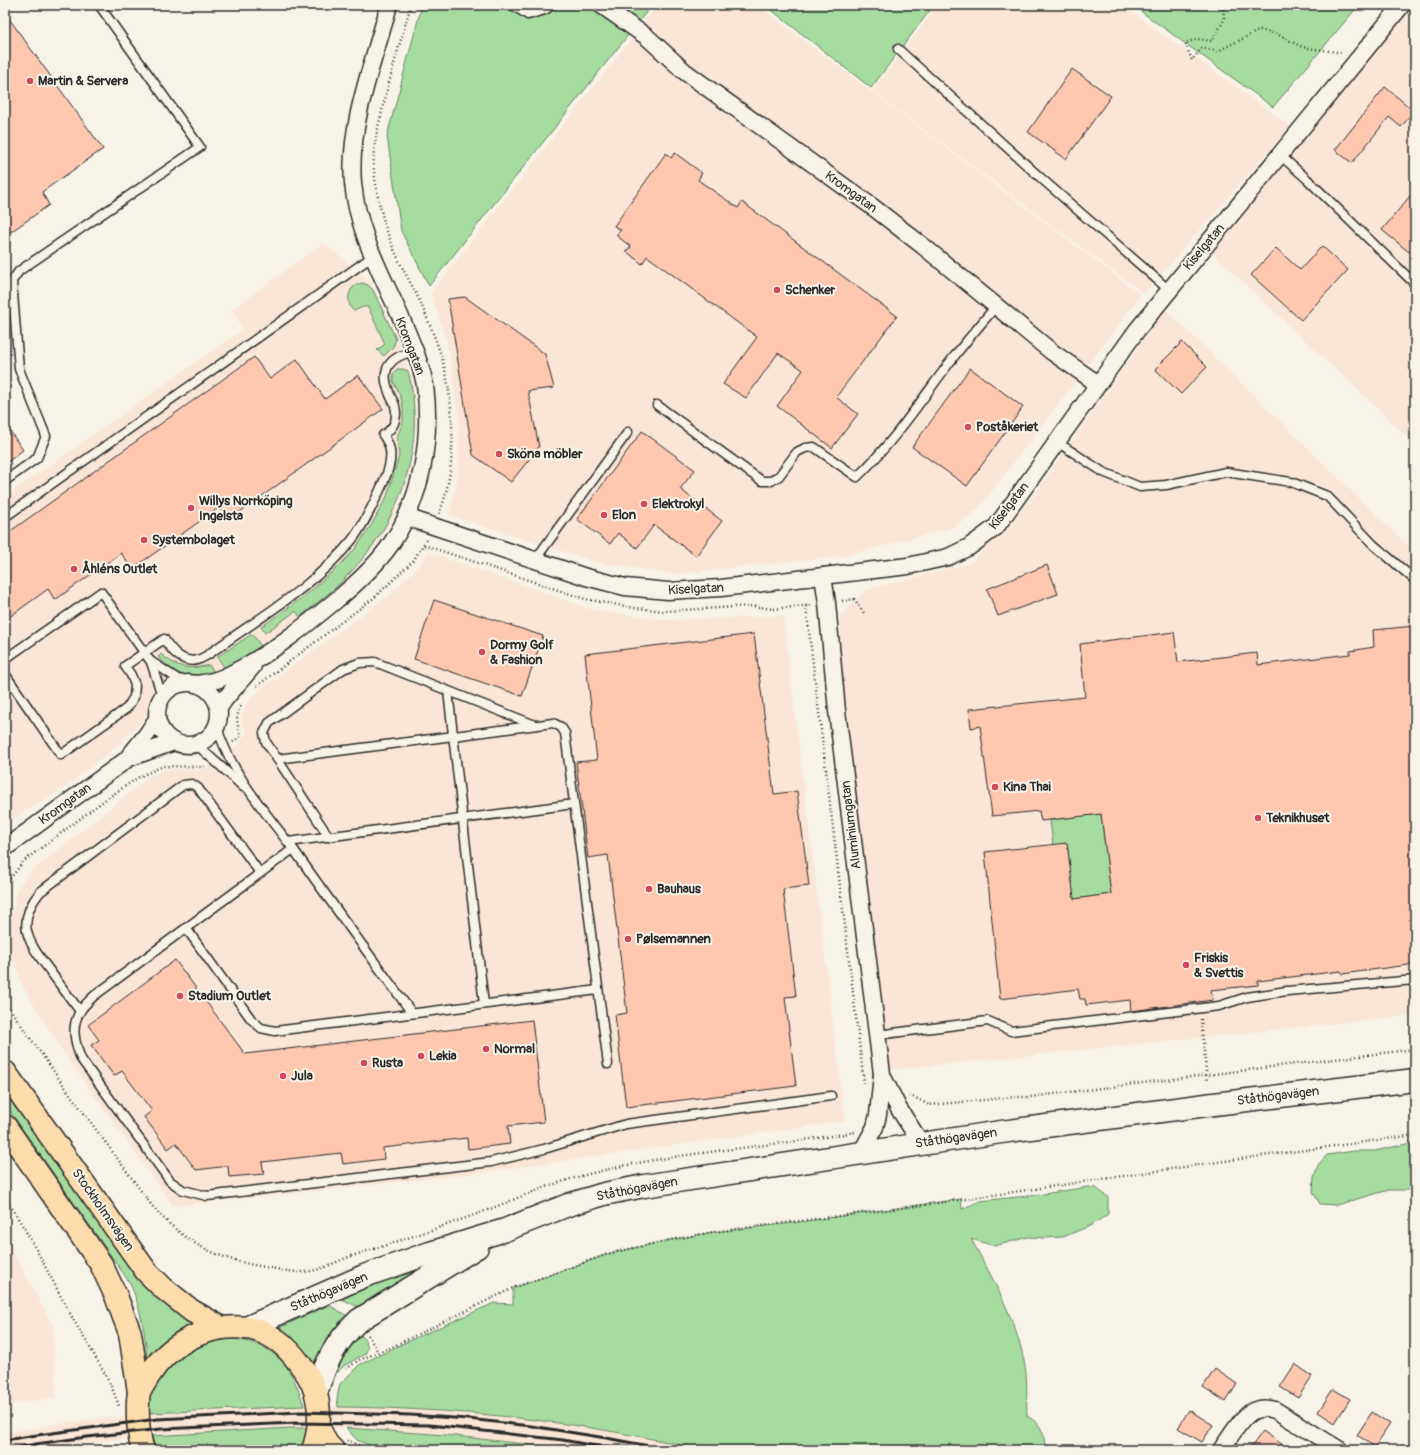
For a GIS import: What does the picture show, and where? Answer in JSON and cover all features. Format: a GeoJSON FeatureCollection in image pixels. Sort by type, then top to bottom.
{"type":"FeatureCollection","features":[{"type":"Feature","properties":{"kind":"highway","name":"Stockholmsvägen"},"geometry":{"type":"LineString","coordinates":[[5,1072],[146,1271],[163,1288],[192,1311],[222,1328]]}},
{"type":"Feature","properties":{"kind":"highway"},"geometry":{"type":"LineString","coordinates":[[5,1126],[102,1264],[116,1296],[130,1333],[139,1392],[138,1413],[141,1448]]}},
{"type":"Feature","properties":{"kind":"highway"},"geometry":{"type":"LineString","coordinates":[[139,1392],[153,1370],[168,1352],[181,1342],[202,1333],[222,1328],[246,1328],[260,1332],[286,1347],[306,1372],[316,1393],[319,1428],[313,1450]]}},
{"type":"Feature","properties":{"kind":"highway"},"geometry":{"type":"LineString","coordinates":[[319,1428],[323,1437],[340,1445]]}},
{"type":"Feature","properties":{"kind":"main road","name":"Ståthögavägen"},"geometry":{"type":"LineString","coordinates":[[246,1328],[364,1276],[430,1253],[505,1230],[568,1205],[604,1194],[644,1186],[921,1143],[1206,1105],[1415,1080]]}},
{"type":"Feature","properties":{"kind":"main road","name":"Ståthögavägen"},"geometry":{"type":"LineString","coordinates":[[316,1393],[330,1355],[338,1342],[359,1320],[505,1230]]}},
{"type":"Feature","properties":{"kind":"street","name":"Kromgatan"},"geometry":{"type":"LineString","coordinates":[[190,684],[213,681],[225,677],[262,656],[318,615],[363,578],[390,545],[406,517],[416,492],[427,436],[424,383],[415,351],[373,256],[362,226],[354,194],[354,142],[357,121],[389,5]]}},
{"type":"Feature","properties":{"kind":"street","name":"Kromgatan"},"geometry":{"type":"LineString","coordinates":[[601,5],[647,37],[684,71],[874,208],[1052,352],[1098,384]]}},
{"type":"Feature","properties":{"kind":"street","name":"Kiselgatan"},"geometry":{"type":"LineString","coordinates":[[406,517],[586,577],[624,587],[668,591],[721,588],[908,566],[948,557],[969,547],[996,527],[1137,330],[1168,290],[1402,5]]}},
{"type":"Feature","properties":{"kind":"street","name":"Aluminiumgatan"},"geometry":{"type":"LineString","coordinates":[[823,576],[837,711],[882,1074],[878,1115],[871,1136],[861,1153]]}},
{"type":"Feature","properties":{"kind":"street","name":"Kromgatan"},"geometry":{"type":"LineString","coordinates":[[219,708],[229,694],[262,656]]}},
{"type":"Feature","properties":{"kind":"street"},"geometry":{"type":"LineString","coordinates":[[190,684],[204,688],[211,693],[219,708],[219,718],[217,727],[205,740],[196,744],[185,745],[174,742],[166,736],[160,728],[157,719],[157,710],[162,696],[171,688],[190,684]]}},
{"type":"Feature","properties":{"kind":"street","name":"Kromgatan"},"geometry":{"type":"LineString","coordinates":[[5,848],[126,760],[157,719]]}},
{"type":"Feature","properties":{"kind":"street","name":"Kromgatan"},"geometry":{"type":"LineString","coordinates":[[126,760],[174,742]]}},
{"type":"Feature","properties":{"kind":"street","name":"Aluminiumgatan"},"geometry":{"type":"LineString","coordinates":[[882,1074],[892,1097],[921,1143]]}},
{"type":"Feature","properties":{"kind":"street"},"geometry":{"type":"LineString","coordinates":[[1221,1450],[1245,1417],[1254,1411],[1265,1408],[1275,1410],[1340,1450]]}},
{"type":"Feature","properties":{"kind":"lane"},"geometry":{"type":"LineString","coordinates":[[5,481],[37,458],[46,436],[19,369],[12,281],[19,271],[200,147],[99,5]]}},
{"type":"Feature","properties":{"kind":"lane"},"geometry":{"type":"LineString","coordinates":[[512,5],[528,15],[545,10],[552,5]]}},
{"type":"Feature","properties":{"kind":"lane"},"geometry":{"type":"LineString","coordinates":[[898,49],[1168,290]]}},
{"type":"Feature","properties":{"kind":"lane"},"geometry":{"type":"LineString","coordinates":[[1280,155],[1415,284]]}},
{"type":"Feature","properties":{"kind":"lane"},"geometry":{"type":"LineString","coordinates":[[5,517],[373,256]]}},
{"type":"Feature","properties":{"kind":"lane"},"geometry":{"type":"LineString","coordinates":[[657,405],[762,481],[771,481],[778,476],[797,452],[805,448],[814,447],[857,477],[872,463],[896,435],[954,356],[996,306]]}},
{"type":"Feature","properties":{"kind":"lane"},"geometry":{"type":"LineString","coordinates":[[5,674],[61,755],[127,708],[134,697],[135,685],[125,666],[164,639],[172,651],[179,656],[187,660],[197,660],[209,654],[322,572],[352,540],[370,512],[383,483],[390,459],[389,446],[383,435],[390,431],[394,424],[395,406],[388,392],[385,380],[386,371],[390,362],[397,357],[415,351]]}},
{"type":"Feature","properties":{"kind":"lane"},"geometry":{"type":"LineString","coordinates":[[535,560],[628,432]]}},
{"type":"Feature","properties":{"kind":"lane"},"geometry":{"type":"LineString","coordinates":[[1058,442],[1103,472],[1140,488],[1166,485],[1226,472],[1291,482],[1327,496],[1374,544],[1415,580]]}},
{"type":"Feature","properties":{"kind":"lane"},"geometry":{"type":"LineString","coordinates":[[5,659],[100,592],[151,662],[162,696]]}},
{"type":"Feature","properties":{"kind":"lane"},"geometry":{"type":"LineString","coordinates":[[151,662],[190,684]]}},
{"type":"Feature","properties":{"kind":"lane"},"geometry":{"type":"LineString","coordinates":[[329,836],[266,742],[264,733],[269,723],[343,669],[359,662],[374,662],[536,725]]}},
{"type":"Feature","properties":{"kind":"lane"},"geometry":{"type":"LineString","coordinates":[[448,691],[484,1004]]}},
{"type":"Feature","properties":{"kind":"lane"},"geometry":{"type":"LineString","coordinates":[[277,759],[553,723],[561,727],[565,733],[608,1064]]}},
{"type":"Feature","properties":{"kind":"lane"},"geometry":{"type":"LineString","coordinates":[[217,727],[225,749],[258,804]]}},
{"type":"Feature","properties":{"kind":"lane"},"geometry":{"type":"LineString","coordinates":[[196,744],[212,760],[222,766],[258,804],[288,842],[412,1013]]}},
{"type":"Feature","properties":{"kind":"lane"},"geometry":{"type":"LineString","coordinates":[[80,1011],[32,948],[27,932],[27,913],[32,902],[40,892],[183,785],[192,784],[198,788],[260,873]]}},
{"type":"Feature","properties":{"kind":"lane"},"geometry":{"type":"LineString","coordinates":[[288,842],[574,804]]}},
{"type":"Feature","properties":{"kind":"lane"},"geometry":{"type":"LineString","coordinates":[[293,849],[94,996],[80,1011],[74,1029],[75,1044],[81,1058],[170,1181],[183,1190],[207,1196],[492,1162],[544,1149],[626,1124],[831,1096]]}},
{"type":"Feature","properties":{"kind":"lane"},"geometry":{"type":"LineString","coordinates":[[186,928],[251,1019],[261,1028],[275,1031],[598,990]]}},
{"type":"Feature","properties":{"kind":"lane"},"geometry":{"type":"LineString","coordinates":[[877,1035],[988,1021],[1010,1031],[1219,1006],[1247,997],[1287,991],[1360,986],[1415,980]]}},
{"type":"Feature","properties":{"kind":"path"},"geometry":{"type":"LineString","coordinates":[[1223,5],[1224,20],[1212,41],[1198,39],[1185,43],[1192,60],[1202,48],[1218,52],[1260,30],[1277,34],[1302,47],[1343,54]]}},
{"type":"Feature","properties":{"kind":"path"},"geometry":{"type":"LineString","coordinates":[[806,606],[865,1085]]}},
{"type":"Feature","properties":{"kind":"path"},"geometry":{"type":"LineString","coordinates":[[225,749],[241,736],[237,722],[239,710],[243,701]]}},
{"type":"Feature","properties":{"kind":"path"},"geometry":{"type":"LineString","coordinates":[[5,885],[24,861],[106,799],[139,777],[163,766],[203,767],[212,760]]}},
{"type":"Feature","properties":{"kind":"path"},"geometry":{"type":"LineString","coordinates":[[5,1002],[67,1090],[153,1207],[174,1229],[192,1242],[217,1256],[241,1263],[301,1272],[320,1268]]}},
{"type":"Feature","properties":{"kind":"path"},"geometry":{"type":"LineString","coordinates":[[1200,1008],[1207,1082]]}},
{"type":"Feature","properties":{"kind":"path"},"geometry":{"type":"LineString","coordinates":[[892,1097],[907,1096],[916,1098],[929,1105],[1030,1097],[1415,1049]]}},
{"type":"Feature","properties":{"kind":"path"},"geometry":{"type":"LineString","coordinates":[[344,1370],[359,1360],[392,1347],[513,1288],[611,1253],[712,1232],[925,1205],[1415,1135]]}},
{"type":"Feature","properties":{"kind":"path"},"geometry":{"type":"LineString","coordinates":[[5,1198],[41,1257],[61,1297],[113,1387],[120,1410]]}},
{"type":"Feature","properties":{"kind":"path"},"geometry":{"type":"LineString","coordinates":[[340,1445],[362,1446],[370,1450]]}},
{"type":"Feature","properties":{"kind":"path"},"geometry":{"type":"LineString","coordinates":[[359,1450],[362,1446]]}},
{"type":"Feature","properties":{"kind":"shaded area"},"geometry":{"type":"Polygon","coordinates":[[[658,5],[757,5],[1141,295],[979,508],[954,527],[844,556],[675,574],[599,563],[449,515],[459,472],[459,420],[450,353],[431,293],[658,5]]]}},
{"type":"Feature","properties":{"kind":"shaded area"},"geometry":{"type":"Polygon","coordinates":[[[938,5],[1122,5],[1290,126],[1144,294],[872,91],[938,5]]]}},
{"type":"Feature","properties":{"kind":"shaded area"},"geometry":{"type":"Polygon","coordinates":[[[1414,5],[1415,444],[1212,253],[1383,41],[1414,5]]]}},
{"type":"Feature","properties":{"kind":"shaded area"},"geometry":{"type":"Polygon","coordinates":[[[323,243],[371,282],[397,337],[414,385],[416,420],[410,472],[400,501],[390,523],[376,545],[340,585],[300,618],[238,662],[215,675],[201,678],[189,678],[179,675],[152,693],[150,707],[141,723],[120,743],[67,786],[5,824],[5,497],[243,329],[232,310],[323,243]]]}},
{"type":"Feature","properties":{"kind":"shaded area"},"geometry":{"type":"Polygon","coordinates":[[[1165,309],[1415,553],[1415,1015],[889,1070],[841,684],[840,616],[866,590],[971,563],[1033,497],[1165,309]]]}},
{"type":"Feature","properties":{"kind":"shaded area"},"geometry":{"type":"Polygon","coordinates":[[[428,552],[593,610],[664,620],[783,616],[845,1121],[463,1175],[173,1206],[63,1052],[23,987],[8,943],[16,891],[28,874],[148,778],[161,771],[173,769],[201,771],[238,745],[247,731],[242,724],[242,716],[245,707],[253,696],[390,595],[422,562],[428,552]]]}},
{"type":"Feature","properties":{"kind":"shaded area"},"geometry":{"type":"Polygon","coordinates":[[[5,1237],[53,1326],[56,1397],[5,1405],[5,1237]]]}},
{"type":"Feature","properties":{"kind":"shaded area"},"geometry":{"type":"Polygon","coordinates":[[[304,1406],[417,1409],[522,1417],[593,1427],[659,1439],[705,1450],[577,1450],[446,1435],[357,1428],[291,1428],[163,1435],[113,1440],[46,1450],[5,1450],[5,1433],[71,1422],[149,1413],[304,1406]]]}},
{"type":"Feature","properties":{"kind":"green space"},"geometry":{"type":"Polygon","coordinates":[[[422,5],[652,5],[429,286],[401,231],[387,136],[422,5]]]}},
{"type":"Feature","properties":{"kind":"green space"},"geometry":{"type":"Polygon","coordinates":[[[765,5],[934,5],[871,88],[765,5]]]}},
{"type":"Feature","properties":{"kind":"green space"},"geometry":{"type":"Polygon","coordinates":[[[1132,5],[1359,5],[1273,107],[1132,5]]]}},
{"type":"Feature","properties":{"kind":"green space"},"geometry":{"type":"Polygon","coordinates":[[[362,283],[368,285],[373,290],[396,339],[393,347],[384,356],[377,350],[385,344],[368,307],[363,307],[354,311],[349,304],[349,295],[351,290],[354,286],[362,283]]]}},
{"type":"Feature","properties":{"kind":"green space"},"geometry":{"type":"Polygon","coordinates":[[[397,369],[408,371],[413,400],[414,428],[411,456],[404,484],[394,510],[380,535],[363,558],[339,584],[300,617],[296,611],[265,633],[261,627],[306,595],[339,566],[355,549],[372,524],[387,496],[399,456],[397,437],[403,422],[403,407],[401,398],[393,381],[393,374],[397,369]]]}},
{"type":"Feature","properties":{"kind":"green space"},"geometry":{"type":"Polygon","coordinates":[[[252,634],[261,646],[225,668],[217,657],[252,634]]]}},
{"type":"Feature","properties":{"kind":"green space"},"geometry":{"type":"Polygon","coordinates":[[[161,654],[172,662],[184,667],[202,667],[209,665],[215,673],[190,676],[178,673],[158,657],[161,654]]]}},
{"type":"Feature","properties":{"kind":"green space"},"geometry":{"type":"Polygon","coordinates":[[[1101,814],[1111,894],[1074,899],[1067,843],[1053,845],[1050,820],[1101,814]]]}},
{"type":"Feature","properties":{"kind":"green space"},"geometry":{"type":"Polygon","coordinates":[[[5,1093],[141,1282],[166,1304],[195,1324],[147,1362],[142,1322],[130,1283],[5,1104],[5,1093]]]}},
{"type":"Feature","properties":{"kind":"green space"},"geometry":{"type":"Polygon","coordinates":[[[1415,1142],[1415,1190],[1389,1190],[1336,1205],[1320,1204],[1313,1192],[1314,1177],[1318,1165],[1327,1155],[1354,1151],[1375,1151],[1415,1142]]]}},
{"type":"Feature","properties":{"kind":"green space"},"geometry":{"type":"Polygon","coordinates":[[[1088,1187],[1096,1188],[1108,1197],[1108,1214],[1092,1225],[1063,1237],[1028,1237],[995,1246],[971,1239],[988,1269],[1016,1333],[1026,1372],[1027,1416],[1039,1426],[1044,1438],[1046,1450],[705,1450],[606,1430],[508,1417],[428,1410],[338,1407],[337,1398],[340,1384],[359,1365],[494,1303],[513,1304],[513,1288],[611,1253],[713,1232],[792,1223],[961,1199],[962,1209],[980,1201],[1037,1195],[1088,1187]]]}},
{"type":"Feature","properties":{"kind":"green space"},"geometry":{"type":"Polygon","coordinates":[[[437,1261],[361,1310],[342,1299],[382,1280],[437,1261]]]}},
{"type":"Feature","properties":{"kind":"green space"},"geometry":{"type":"Polygon","coordinates":[[[329,1305],[349,1317],[330,1337],[322,1348],[316,1361],[313,1362],[298,1344],[279,1331],[279,1328],[329,1305]]]}},
{"type":"Feature","properties":{"kind":"green space"},"geometry":{"type":"Polygon","coordinates":[[[358,1331],[365,1340],[368,1348],[365,1354],[345,1365],[331,1378],[335,1360],[358,1331]]]}},
{"type":"Feature","properties":{"kind":"green space"},"geometry":{"type":"Polygon","coordinates":[[[229,1338],[259,1345],[279,1358],[287,1367],[293,1378],[304,1406],[149,1413],[150,1397],[164,1372],[185,1351],[203,1343],[229,1338]]]}},
{"type":"Feature","properties":{"kind":"green space"},"geometry":{"type":"Polygon","coordinates":[[[312,1428],[307,1450],[156,1450],[152,1436],[312,1428]]]}},
{"type":"Feature","properties":{"kind":"green space"},"geometry":{"type":"Polygon","coordinates":[[[346,1428],[446,1435],[577,1450],[381,1450],[357,1440],[346,1428]]]}},
{"type":"Feature","properties":{"kind":"building","name":"Martin & Servera"},"geometry":{"type":"Polygon","coordinates":[[[5,13],[103,149],[42,192],[49,205],[5,236],[5,13]]]}},
{"type":"Feature","properties":{"kind":"building"},"geometry":{"type":"Polygon","coordinates":[[[1072,69],[1111,96],[1066,159],[1028,132],[1072,69]]]}},
{"type":"Feature","properties":{"kind":"building"},"geometry":{"type":"Polygon","coordinates":[[[1385,87],[1414,111],[1401,127],[1389,117],[1352,163],[1335,150],[1385,87]]]}},
{"type":"Feature","properties":{"kind":"building","name":"Schenker"},"geometry":{"type":"Polygon","coordinates":[[[666,153],[671,158],[675,153],[702,173],[698,180],[738,208],[742,202],[897,316],[836,397],[858,414],[832,448],[777,406],[803,370],[778,353],[746,398],[723,384],[757,337],[647,256],[642,264],[626,251],[631,247],[616,235],[621,230],[614,226],[666,153]]]}},
{"type":"Feature","properties":{"kind":"building"},"geometry":{"type":"Polygon","coordinates":[[[1415,190],[1415,245],[1409,252],[1382,230],[1415,190]]]}},
{"type":"Feature","properties":{"kind":"building"},"geometry":{"type":"Polygon","coordinates":[[[1322,246],[1348,270],[1301,320],[1251,275],[1276,248],[1300,270],[1322,246]]]}},
{"type":"Feature","properties":{"kind":"building"},"geometry":{"type":"Polygon","coordinates":[[[465,297],[545,354],[554,388],[528,391],[539,447],[511,482],[473,455],[448,299],[465,297]]]}},
{"type":"Feature","properties":{"kind":"building"},"geometry":{"type":"Polygon","coordinates":[[[1182,342],[1207,367],[1181,394],[1155,369],[1182,342]]]}},
{"type":"Feature","properties":{"kind":"building"},"geometry":{"type":"Polygon","coordinates":[[[254,357],[270,379],[297,359],[325,399],[358,375],[383,409],[229,520],[220,507],[132,569],[121,553],[55,600],[48,589],[5,620],[5,535],[254,357]]]}},
{"type":"Feature","properties":{"kind":"building","name":"Poståkeriet"},"geometry":{"type":"Polygon","coordinates":[[[970,368],[1023,407],[967,486],[912,447],[970,368]]]}},
{"type":"Feature","properties":{"kind":"building"},"geometry":{"type":"Polygon","coordinates":[[[5,424],[23,450],[5,464],[5,424]]]}},
{"type":"Feature","properties":{"kind":"building","name":"Elektrokyl"},"geometry":{"type":"Polygon","coordinates":[[[642,431],[695,470],[680,489],[722,521],[696,556],[654,525],[637,548],[618,533],[610,544],[577,519],[642,431]]]}},
{"type":"Feature","properties":{"kind":"building"},"geometry":{"type":"Polygon","coordinates":[[[1047,565],[1058,594],[998,616],[987,589],[1047,565]]]}},
{"type":"Feature","properties":{"kind":"building"},"geometry":{"type":"Polygon","coordinates":[[[434,600],[543,636],[522,696],[414,659],[434,600]]]}},
{"type":"Feature","properties":{"kind":"building","name":"Teknikhuset"},"geometry":{"type":"Polygon","coordinates":[[[1415,626],[1415,964],[1342,974],[1341,971],[1258,981],[1258,985],[1211,990],[1213,1000],[1131,1011],[1130,1000],[1086,1005],[1085,999],[1080,999],[1078,989],[1000,999],[985,852],[1067,843],[1074,899],[1111,894],[1101,814],[1041,821],[1039,811],[992,816],[980,726],[971,728],[969,709],[1085,697],[1080,644],[1174,632],[1178,662],[1257,653],[1258,665],[1350,654],[1350,651],[1374,647],[1373,630],[1415,626]]]}},
{"type":"Feature","properties":{"kind":"building"},"geometry":{"type":"Polygon","coordinates":[[[754,634],[774,794],[797,791],[809,886],[783,889],[796,996],[785,997],[796,1086],[626,1107],[615,1015],[627,1013],[608,855],[588,858],[576,762],[597,760],[585,654],[754,634]]]}},
{"type":"Feature","properties":{"kind":"building"},"geometry":{"type":"Polygon","coordinates":[[[175,960],[245,1054],[532,1020],[544,1122],[508,1126],[510,1144],[468,1149],[467,1138],[383,1148],[384,1159],[343,1164],[341,1153],[262,1162],[264,1174],[229,1177],[228,1166],[196,1170],[176,1143],[168,1149],[144,1117],[152,1111],[122,1071],[114,1076],[91,1045],[99,1040],[88,1025],[175,960]]]}},
{"type":"Feature","properties":{"kind":"building"},"geometry":{"type":"Polygon","coordinates":[[[1295,1364],[1312,1376],[1298,1398],[1280,1387],[1295,1364]]]}},
{"type":"Feature","properties":{"kind":"building"},"geometry":{"type":"Polygon","coordinates":[[[1215,1369],[1237,1384],[1226,1402],[1203,1387],[1215,1369]]]}},
{"type":"Feature","properties":{"kind":"building"},"geometry":{"type":"Polygon","coordinates":[[[1333,1389],[1350,1399],[1335,1423],[1318,1412],[1333,1389]]]}},
{"type":"Feature","properties":{"kind":"building"},"geometry":{"type":"Polygon","coordinates":[[[1189,1410],[1213,1425],[1202,1442],[1178,1428],[1189,1410]]]}},
{"type":"Feature","properties":{"kind":"building"},"geometry":{"type":"Polygon","coordinates":[[[1372,1412],[1390,1424],[1375,1447],[1357,1435],[1372,1412]]]}},
{"type":"Feature","properties":{"kind":"building"},"geometry":{"type":"Polygon","coordinates":[[[1263,1431],[1290,1450],[1249,1450],[1263,1431]]]}},
{"type":"Feature","properties":{"kind":"railway"},"geometry":{"type":"LineString","coordinates":[[5,1440],[157,1419],[301,1412],[410,1415],[468,1419],[531,1426],[670,1450]]}},
{"type":"Feature","properties":{"kind":"railway"},"geometry":{"type":"LineString","coordinates":[[7,1450],[36,1444],[87,1437],[161,1429],[297,1423],[430,1425],[563,1440],[617,1450]]}},
{"type":"Feature","properties":{"kind":"place","name":"Martin & Servera"},"geometry":{"type":"Point","coordinates":[30,81]}},
{"type":"Feature","properties":{"kind":"place","name":"Schenker"},"geometry":{"type":"Point","coordinates":[777,290]}},
{"type":"Feature","properties":{"kind":"place","name":"Poståkeriet"},"geometry":{"type":"Point","coordinates":[968,427]}},
{"type":"Feature","properties":{"kind":"place","name":"Sköna möbler"},"geometry":{"type":"Point","coordinates":[499,454]}},
{"type":"Feature","properties":{"kind":"place","name":"Elektrokyl"},"geometry":{"type":"Point","coordinates":[644,504]}},
{"type":"Feature","properties":{"kind":"place","name":"Willys Norrköping Ingelsta"},"geometry":{"type":"Point","coordinates":[191,508]}},
{"type":"Feature","properties":{"kind":"place","name":"Elon"},"geometry":{"type":"Point","coordinates":[604,515]}},
{"type":"Feature","properties":{"kind":"place","name":"Systembolaget"},"geometry":{"type":"Point","coordinates":[144,540]}},
{"type":"Feature","properties":{"kind":"place","name":"Åhléns Outlet"},"geometry":{"type":"Point","coordinates":[74,569]}},
{"type":"Feature","properties":{"kind":"place","name":"Dormy Golf & Fashion"},"geometry":{"type":"Point","coordinates":[482,652]}},
{"type":"Feature","properties":{"kind":"place","name":"Kina Thai"},"geometry":{"type":"Point","coordinates":[995,787]}},
{"type":"Feature","properties":{"kind":"place","name":"Teknikhuset"},"geometry":{"type":"Point","coordinates":[1258,818]}},
{"type":"Feature","properties":{"kind":"place","name":"Bauhaus"},"geometry":{"type":"Point","coordinates":[649,889]}},
{"type":"Feature","properties":{"kind":"place","name":"Pølsemannen"},"geometry":{"type":"Point","coordinates":[628,939]}},
{"type":"Feature","properties":{"kind":"place","name":"Friskis & Svettis"},"geometry":{"type":"Point","coordinates":[1186,965]}},
{"type":"Feature","properties":{"kind":"place","name":"Stadium Outlet"},"geometry":{"type":"Point","coordinates":[180,996]}},
{"type":"Feature","properties":{"kind":"place","name":"Normal"},"geometry":{"type":"Point","coordinates":[486,1049]}},
{"type":"Feature","properties":{"kind":"place","name":"Lekia"},"geometry":{"type":"Point","coordinates":[421,1056]}},
{"type":"Feature","properties":{"kind":"place","name":"Rusta"},"geometry":{"type":"Point","coordinates":[364,1063]}},
{"type":"Feature","properties":{"kind":"place","name":"Jula"},"geometry":{"type":"Point","coordinates":[283,1076]}}]}
